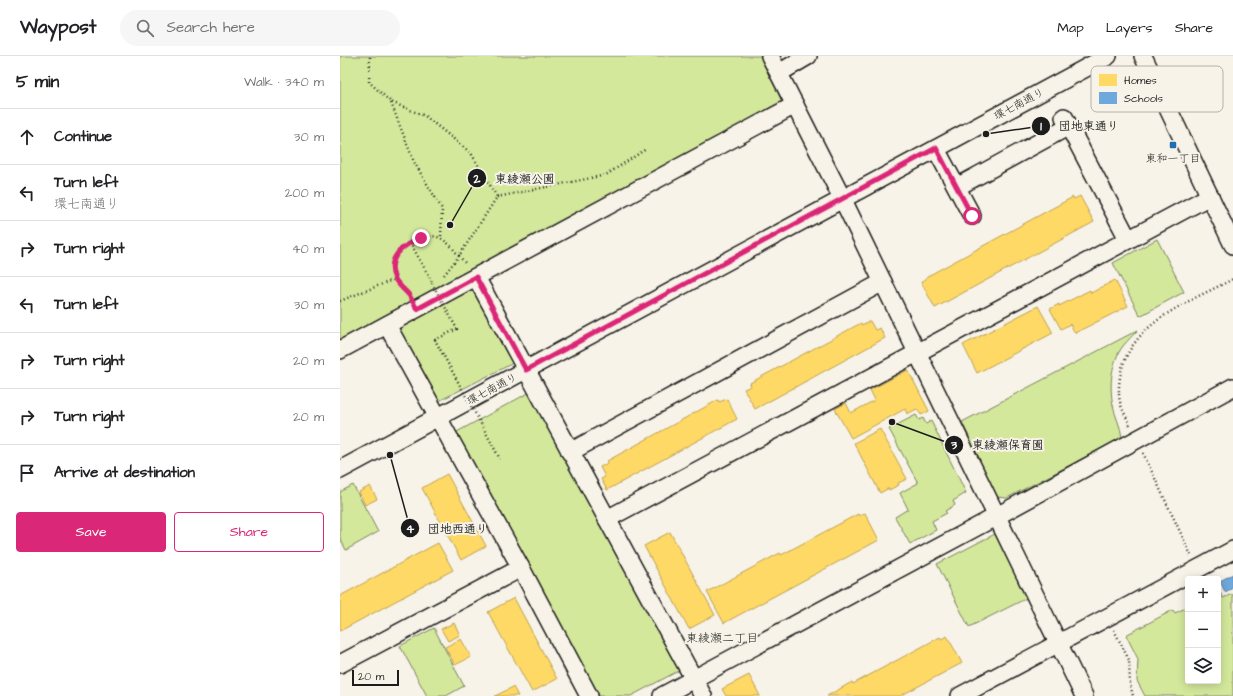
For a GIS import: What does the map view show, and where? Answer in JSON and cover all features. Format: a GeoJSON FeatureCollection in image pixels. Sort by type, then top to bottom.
{"type":"FeatureCollection","features":[{"type":"Feature","properties":{"kind":"street"},"geometry":{"type":"LineString","coordinates":[[770,56],[918,352],[1084,696]]}},
{"type":"Feature","properties":{"kind":"street"},"geometry":{"type":"LineString","coordinates":[[779,73],[808,56]]}},
{"type":"Feature","properties":{"kind":"street","name":"環七南通り"},"geometry":{"type":"LineString","coordinates":[[340,470],[1108,56]]}},
{"type":"Feature","properties":{"kind":"street"},"geometry":{"type":"LineString","coordinates":[[1143,56],[1148,66]]}},
{"type":"Feature","properties":{"kind":"street"},"geometry":{"type":"LineString","coordinates":[[340,350],[795,105]]}},
{"type":"Feature","properties":{"kind":"street"},"geometry":{"type":"LineString","coordinates":[[1170,112],[1233,245]]}},
{"type":"Feature","properties":{"kind":"street"},"geometry":{"type":"LineString","coordinates":[[957,187],[1066,122],[1128,239]]}},
{"type":"Feature","properties":{"kind":"street"},"geometry":{"type":"LineString","coordinates":[[936,148],[972,216]]}},
{"type":"Feature","properties":{"kind":"street"},"geometry":{"type":"LineString","coordinates":[[606,519],[1210,196]]}},
{"type":"Feature","properties":{"kind":"street"},"geometry":{"type":"LineString","coordinates":[[476,277],[703,696]]}},
{"type":"Feature","properties":{"kind":"street"},"geometry":{"type":"LineString","coordinates":[[570,452],[883,282]]}},
{"type":"Feature","properties":{"kind":"street"},"geometry":{"type":"LineString","coordinates":[[387,325],[521,568],[588,696]]}},
{"type":"Feature","properties":{"kind":"street"},"geometry":{"type":"LineString","coordinates":[[662,696],[1233,387]]}},
{"type":"Feature","properties":{"kind":"street"},"geometry":{"type":"LineString","coordinates":[[960,696],[1233,550]]}},
{"type":"Feature","properties":{"kind":"street"},"geometry":{"type":"LineString","coordinates":[[340,664],[521,568]]}},
{"type":"Feature","properties":{"kind":"path"},"geometry":{"type":"LineString","coordinates":[[370,56],[369,82],[391,102],[425,116],[471,153],[497,198]]}},
{"type":"Feature","properties":{"kind":"path"},"geometry":{"type":"LineString","coordinates":[[391,102],[414,162],[442,209],[441,238]]}},
{"type":"Feature","properties":{"kind":"path"},"geometry":{"type":"LineString","coordinates":[[417,309],[409,296],[395,279],[392,266],[398,252],[410,242],[432,236],[441,238],[452,246],[459,256],[497,198],[606,175],[646,149]]}},
{"type":"Feature","properties":{"kind":"path"},"geometry":{"type":"LineString","coordinates":[[410,242],[457,329],[436,340],[500,458]]}},
{"type":"Feature","properties":{"kind":"path"},"geometry":{"type":"LineString","coordinates":[[340,301],[395,279]]}},
{"type":"Feature","properties":{"kind":"path"},"geometry":{"type":"LineString","coordinates":[[1120,626],[1113,629],[1129,660],[1130,684],[1133,696]]}},
{"type":"Feature","properties":{"kind":"green space"},"geometry":{"type":"Polygon","coordinates":[[[340,56],[760,56],[781,99],[779,107],[340,343],[340,56]]]}},
{"type":"Feature","properties":{"kind":"green space"},"geometry":{"type":"Polygon","coordinates":[[[1157,239],[1184,292],[1140,316],[1113,263],[1157,239]]]}},
{"type":"Feature","properties":{"kind":"green space"},"geometry":{"type":"Polygon","coordinates":[[[474,287],[515,362],[435,403],[395,327],[474,287]]]}},
{"type":"Feature","properties":{"kind":"green space"},"geometry":{"type":"Polygon","coordinates":[[[1138,330],[1119,352],[1112,374],[1112,398],[1122,438],[1007,498],[997,497],[962,422],[1138,330]]]}},
{"type":"Feature","properties":{"kind":"green space"},"geometry":{"type":"Polygon","coordinates":[[[530,392],[680,670],[631,696],[596,696],[455,433],[530,392]]]}},
{"type":"Feature","properties":{"kind":"green space"},"geometry":{"type":"Polygon","coordinates":[[[916,415],[919,420],[923,418],[926,424],[931,421],[966,493],[953,501],[955,505],[945,511],[947,513],[932,521],[936,530],[910,544],[895,517],[908,509],[900,493],[918,483],[889,429],[916,415]]]}},
{"type":"Feature","properties":{"kind":"green space"},"geometry":{"type":"Polygon","coordinates":[[[353,485],[378,532],[346,550],[340,538],[340,492],[353,485]]]}},
{"type":"Feature","properties":{"kind":"green space"},"geometry":{"type":"Polygon","coordinates":[[[995,534],[1027,598],[969,627],[937,564],[995,534]]]}},
{"type":"Feature","properties":{"kind":"green space"},"geometry":{"type":"Polygon","coordinates":[[[1221,594],[1223,598],[1232,594],[1233,696],[1145,696],[1137,681],[1138,659],[1126,635],[1173,610],[1175,613],[1185,608],[1185,684],[1221,684],[1221,594]]]}},
{"type":"Feature","properties":{"kind":"green space"},"geometry":{"type":"Polygon","coordinates":[[[434,628],[464,686],[446,696],[427,696],[400,646],[434,628]]]}},
{"type":"Feature","properties":{"kind":"building: Homes"},"geometry":{"type":"Polygon","coordinates":[[[1080,196],[1094,222],[935,308],[921,282],[926,279],[926,277],[1073,197],[1074,199],[1080,196]]]}},
{"type":"Feature","properties":{"kind":"building: Homes"},"geometry":{"type":"Polygon","coordinates":[[[1115,280],[1128,306],[1075,333],[1070,324],[1061,329],[1050,309],[1090,290],[1091,293],[1115,280]]]}},
{"type":"Feature","properties":{"kind":"building: Homes"},"geometry":{"type":"Polygon","coordinates":[[[1038,306],[1053,333],[977,373],[963,345],[1038,306]]]}},
{"type":"Feature","properties":{"kind":"building: Homes"},"geometry":{"type":"Polygon","coordinates":[[[870,321],[875,330],[880,328],[885,338],[755,409],[744,389],[751,386],[750,383],[861,323],[862,325],[870,321]]]}},
{"type":"Feature","properties":{"kind":"building: Homes"},"geometry":{"type":"Polygon","coordinates":[[[908,370],[929,411],[921,415],[917,409],[907,414],[905,409],[851,438],[835,409],[846,403],[851,413],[875,400],[870,390],[908,370]]]}},
{"type":"Feature","properties":{"kind":"building: Homes"},"geometry":{"type":"Polygon","coordinates":[[[727,399],[737,419],[607,490],[601,479],[605,477],[600,467],[608,463],[607,461],[718,400],[719,402],[727,399]]]}},
{"type":"Feature","properties":{"kind":"building: Homes"},"geometry":{"type":"Polygon","coordinates":[[[880,429],[907,479],[898,483],[899,485],[880,493],[854,443],[880,429]]]}},
{"type":"Feature","properties":{"kind":"building: Homes"},"geometry":{"type":"Polygon","coordinates":[[[447,474],[486,546],[461,560],[422,488],[447,474]]]}},
{"type":"Feature","properties":{"kind":"building: Homes"},"geometry":{"type":"Polygon","coordinates":[[[370,486],[377,499],[365,505],[359,492],[370,486]]]}},
{"type":"Feature","properties":{"kind":"building: Homes"},"geometry":{"type":"Polygon","coordinates":[[[865,513],[879,540],[724,623],[707,592],[858,514],[859,516],[865,513]]]}},
{"type":"Feature","properties":{"kind":"building: Homes"},"geometry":{"type":"Polygon","coordinates":[[[670,532],[715,615],[689,629],[644,546],[670,532]]]}},
{"type":"Feature","properties":{"kind":"building: Homes"},"geometry":{"type":"Polygon","coordinates":[[[438,543],[453,570],[340,631],[340,596],[438,543]]]}},
{"type":"Feature","properties":{"kind":"building: Homes"},"geometry":{"type":"Polygon","coordinates":[[[514,598],[557,679],[532,692],[488,612],[514,598]]]}},
{"type":"Feature","properties":{"kind":"building: Homes"},"geometry":{"type":"Polygon","coordinates":[[[454,623],[460,635],[448,641],[441,629],[454,623]]]}},
{"type":"Feature","properties":{"kind":"building: Homes"},"geometry":{"type":"Polygon","coordinates":[[[947,636],[962,663],[900,696],[827,696],[852,682],[853,684],[940,637],[941,639],[947,636]]]}},
{"type":"Feature","properties":{"kind":"building: Homes"},"geometry":{"type":"Polygon","coordinates":[[[461,639],[471,657],[455,665],[445,647],[461,639]]]}},
{"type":"Feature","properties":{"kind":"building: Homes"},"geometry":{"type":"Polygon","coordinates":[[[749,675],[760,696],[726,696],[722,689],[749,675]]]}},
{"type":"Feature","properties":{"kind":"building: Homes"},"geometry":{"type":"Polygon","coordinates":[[[513,687],[518,696],[495,696],[513,687]]]}},
{"type":"Feature","properties":{"kind":"building: Schools"},"geometry":{"type":"Polygon","coordinates":[[[1233,574],[1233,588],[1225,592],[1221,580],[1233,574]]]}},
{"type":"Feature","properties":{"kind":"place","name":"団地東通り"},"geometry":{"type":"Point","coordinates":[986,134]}},
{"type":"Feature","properties":{"kind":"place","name":"東和一丁目"},"geometry":{"type":"Point","coordinates":[1173,145]}},
{"type":"Feature","properties":{"kind":"place","name":"東綾瀬公園"},"geometry":{"type":"Point","coordinates":[450,225]}},
{"type":"Feature","properties":{"kind":"place","name":"東綾瀬保育園"},"geometry":{"type":"Point","coordinates":[892,422]}},
{"type":"Feature","properties":{"kind":"place","name":"団地西通り"},"geometry":{"type":"Point","coordinates":[390,455]}},
{"type":"Feature","properties":{"kind":"district","name":"東綾瀬二丁目"},"geometry":{"type":"Point","coordinates":[722,638]}},
{"type":"Feature","properties":{"kind":"route"},"geometry":{"type":"LineString","coordinates":[[421,238],[410,242],[398,252],[392,266],[395,279],[409,296],[417,309],[476,277],[526,370],[843,200],[936,148],[972,216]]}}]}
